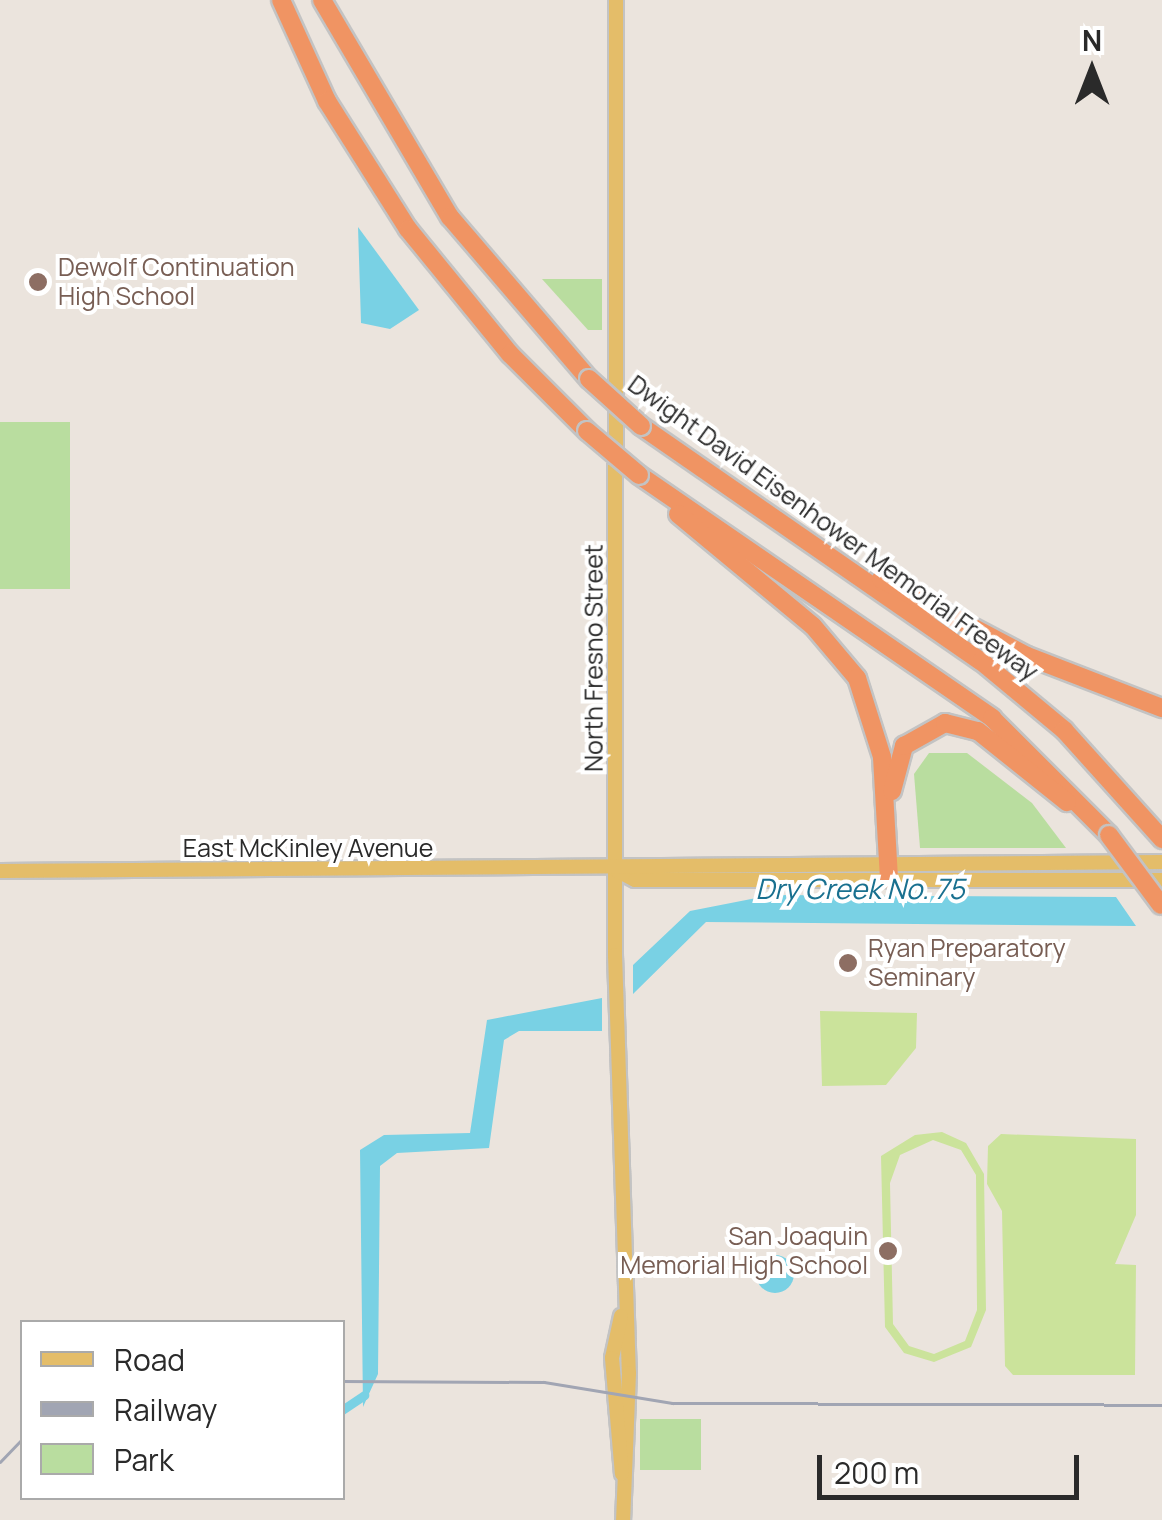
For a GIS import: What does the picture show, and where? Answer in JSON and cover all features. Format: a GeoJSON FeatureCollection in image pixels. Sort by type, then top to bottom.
{"type":"FeatureCollection","features":[{"type":"Feature","properties":{"kind":"highway"},"geometry":{"type":"LineString","coordinates":[[281,0],[327,101],[408,229],[510,354],[587,431],[846,662],[872,712],[889,801],[889,871]]}},
{"type":"Feature","properties":{"kind":"highway","name":"Dwight David Eisenhower Memorial Freeway"},"geometry":{"type":"LineString","coordinates":[[322,0],[450,217],[589,379],[642,426],[709,476],[981,661],[1064,730],[1160,836]]}},
{"type":"Feature","properties":{"kind":"highway"},"geometry":{"type":"LineString","coordinates":[[638,475],[992,718],[1108,835],[1161,906]]}},
{"type":"Feature","properties":{"kind":"highway"},"geometry":{"type":"LineString","coordinates":[[709,476],[948,618],[1162,708]]}},
{"type":"Feature","properties":{"kind":"highway"},"geometry":{"type":"LineString","coordinates":[[889,801],[910,738],[957,724],[1108,835]]}},
{"type":"Feature","properties":{"kind":"main road","name":"North Fresno Street"},"geometry":{"type":"LineString","coordinates":[[616,0],[617,1321],[618,1396],[629,1407],[622,1474]]}},
{"type":"Feature","properties":{"kind":"main road","name":"East McKinley Avenue"},"geometry":{"type":"LineString","coordinates":[[889,871],[1162,862]]}},
{"type":"Feature","properties":{"kind":"main road","name":"East McKinley Avenue"},"geometry":{"type":"LineString","coordinates":[[0,871],[889,871],[1162,880]]}},
{"type":"Feature","properties":{"kind":"main road","name":"North Fresno Street"},"geometry":{"type":"LineString","coordinates":[[617,1321],[623,1520]]}},
{"type":"Feature","properties":{"kind":"green space"},"geometry":{"type":"Polygon","coordinates":[[[542,279],[602,279],[602,330],[588,330],[542,279]]]}},
{"type":"Feature","properties":{"kind":"green space"},"geometry":{"type":"Polygon","coordinates":[[[0,422],[70,422],[70,589],[0,589],[0,422]]]}},
{"type":"Feature","properties":{"kind":"green space"},"geometry":{"type":"Polygon","coordinates":[[[929,753],[967,753],[1032,803],[1066,848],[920,848],[914,774],[929,753]]]}},
{"type":"Feature","properties":{"kind":"green space"},"geometry":{"type":"Polygon","coordinates":[[[820,1011],[917,1013],[916,1048],[886,1085],[822,1086],[820,1011]]]}},
{"type":"Feature","properties":{"kind":"green space"},"geometry":{"type":"Polygon","coordinates":[[[942,1132],[966,1143],[984,1174],[986,1310],[971,1347],[934,1362],[904,1353],[885,1327],[881,1156],[915,1135],[942,1132]],[[933,1140],[900,1155],[890,1183],[893,1324],[909,1346],[934,1354],[965,1341],[977,1310],[976,1175],[961,1150],[933,1140]]]}},
{"type":"Feature","properties":{"kind":"green space"},"geometry":{"type":"Polygon","coordinates":[[[1001,1134],[1136,1139],[1136,1215],[1115,1264],[1136,1265],[1135,1375],[1013,1375],[1005,1366],[1002,1211],[987,1184],[988,1146],[1001,1134]]]}},
{"type":"Feature","properties":{"kind":"green space"},"geometry":{"type":"Polygon","coordinates":[[[640,1419],[701,1419],[701,1470],[640,1470],[640,1419]]]}},
{"type":"Feature","properties":{"kind":"water"},"geometry":{"type":"Polygon","coordinates":[[[358,227],[419,310],[390,329],[361,323],[358,227]]]}},
{"type":"Feature","properties":{"kind":"water"},"geometry":{"type":"Polygon","coordinates":[[[772,895],[1116,897],[1136,926],[706,922],[633,994],[633,965],[690,911],[772,895]]]}},
{"type":"Feature","properties":{"kind":"water"},"geometry":{"type":"Polygon","coordinates":[[[602,998],[602,1031],[519,1031],[504,1040],[489,1148],[397,1153],[380,1166],[378,1374],[363,1407],[360,1150],[384,1135],[470,1133],[487,1020],[602,998]]]}},
{"type":"Feature","properties":{"kind":"water"},"geometry":{"type":"Polygon","coordinates":[[[775,1255],[788,1261],[794,1274],[788,1287],[775,1293],[762,1287],[756,1274],[762,1261],[775,1255]]]}},
{"type":"Feature","properties":{"kind":"waterway","name":"Dry Creek No. 75"},"geometry":{"type":"LineString","coordinates":[[345,1408],[364,1395]]}},
{"type":"Feature","properties":{"kind":"railway"},"geometry":{"type":"LineString","coordinates":[[345,1381],[544,1382],[672,1403],[1162,1405]]}},
{"type":"Feature","properties":{"kind":"railway"},"geometry":{"type":"LineString","coordinates":[[0,1462],[20,1441]]}},
{"type":"Feature","properties":{"kind":"place","name":"Dewolf Continuation High School"},"geometry":{"type":"Point","coordinates":[38,282]}},
{"type":"Feature","properties":{"kind":"place","name":"Ryan Preparatory Seminary"},"geometry":{"type":"Point","coordinates":[848,963]}},
{"type":"Feature","properties":{"kind":"place","name":"San Joaquin Memorial High School"},"geometry":{"type":"Point","coordinates":[888,1251]}}]}
